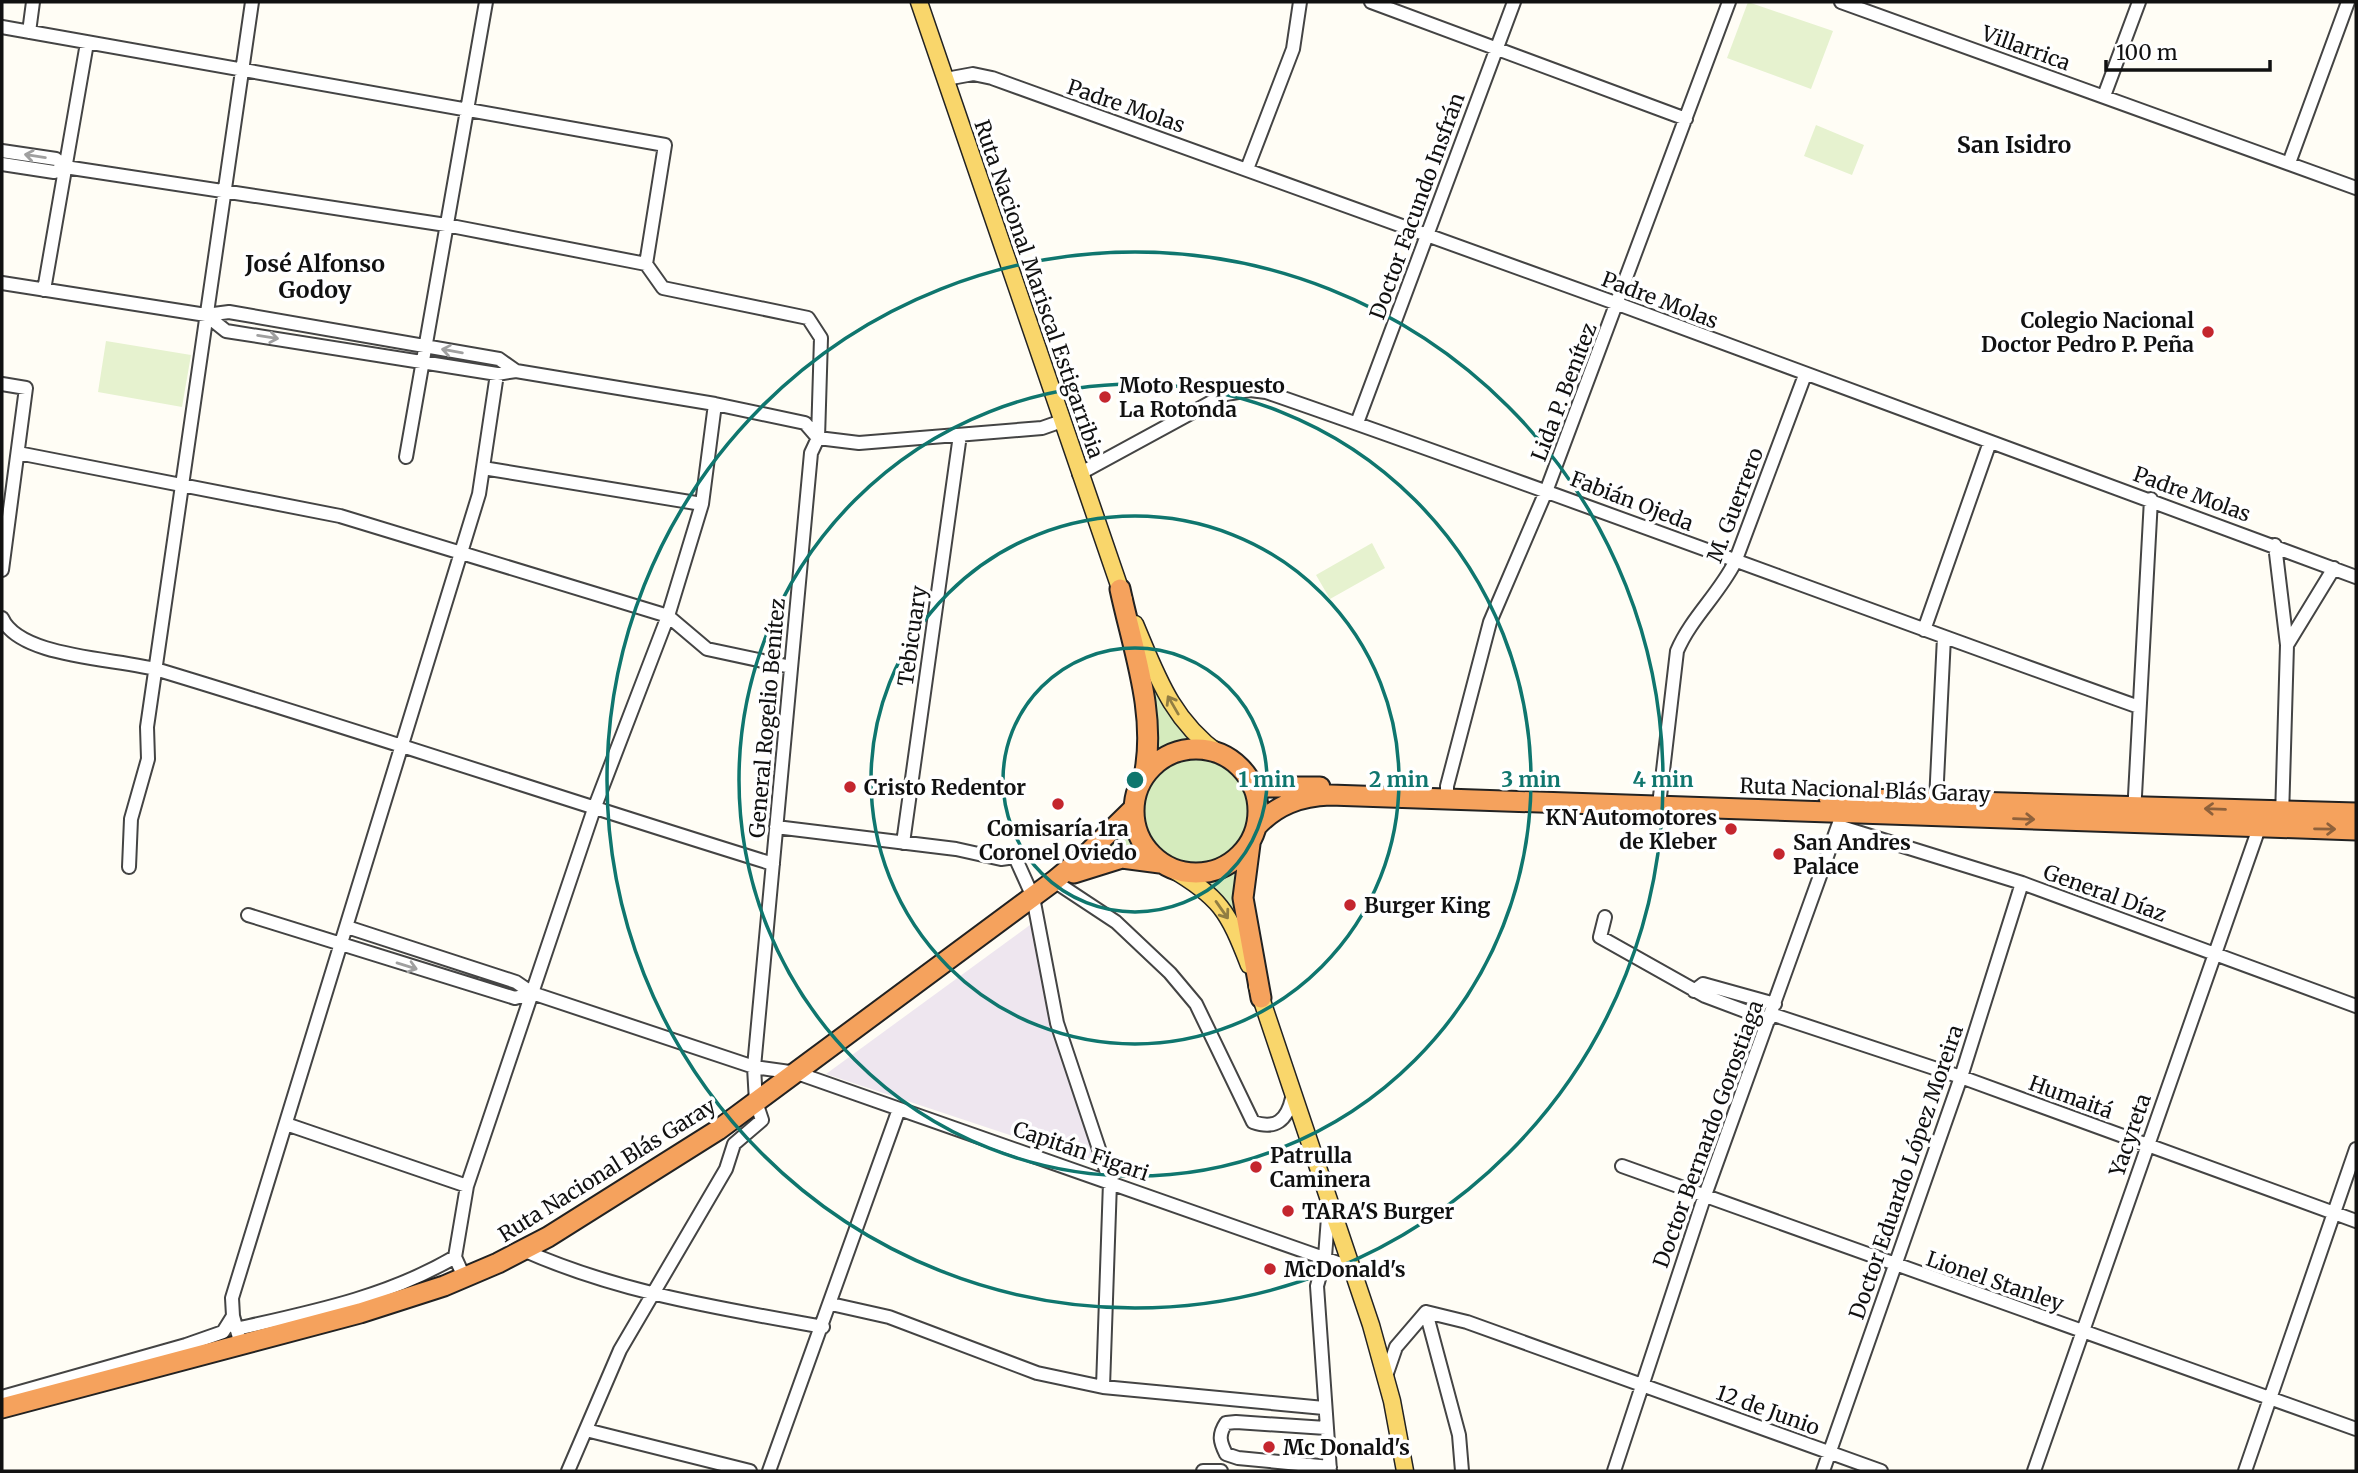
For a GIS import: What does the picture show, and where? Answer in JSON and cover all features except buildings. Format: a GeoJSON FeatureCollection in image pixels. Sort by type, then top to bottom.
{"type":"FeatureCollection","features":[{"type":"Feature","properties":{"kind":"highway"},"geometry":{"type":"LineString","coordinates":[[1119,589],[1149,723],[1150,750],[1133,809],[1135,827],[1143,844],[1166,866],[1188,873],[1206,873],[1224,867],[1239,856],[1253,834]]}},
{"type":"Feature","properties":{"kind":"highway"},"geometry":{"type":"LineString","coordinates":[[1144,776],[1155,764],[1178,752],[1203,749],[1219,754],[1239,767],[1253,787],[1257,800],[1253,834],[1245,866],[1243,898],[1261,998]]}},
{"type":"Feature","properties":{"kind":"highway","name":"Ruta Nacional Blás Garay"},"geometry":{"type":"LineString","coordinates":[[1253,787],[1660,799],[1841,812],[2259,819],[2356,830]]}},
{"type":"Feature","properties":{"kind":"highway","name":"Ruta Nacional Blás Garay"},"geometry":{"type":"LineString","coordinates":[[1253,834],[1277,808],[1317,796],[1447,792]]}},
{"type":"Feature","properties":{"kind":"highway","name":"Ruta Nacional Blás Garay"},"geometry":{"type":"LineString","coordinates":[[1841,812],[1937,801],[2134,815]]}},
{"type":"Feature","properties":{"kind":"highway","name":"Ruta Nacional Blás Garay"},"geometry":{"type":"LineString","coordinates":[[2,1408],[237,1330],[360,1313],[464,1277],[523,1250],[718,1130],[797,1073],[1054,881],[1133,809]]}},
{"type":"Feature","properties":{"kind":"highway","name":"Ruta Nacional Blás Garay"},"geometry":{"type":"LineString","coordinates":[[2282,820],[2356,813]]}},
{"type":"Feature","properties":{"kind":"highway","name":"Ruta Nacional Blás Garay"},"geometry":{"type":"LineString","coordinates":[[1054,881],[1114,859],[1138,858],[1166,866]]}},
{"type":"Feature","properties":{"kind":"main road","name":"Ruta Nacional Mariscal Estigarribia"},"geometry":{"type":"LineString","coordinates":[[919,2],[1119,589],[1170,702],[1196,737],[1219,754]]}},
{"type":"Feature","properties":{"kind":"main road"},"geometry":{"type":"LineString","coordinates":[[1166,866],[1205,888],[1224,910],[1238,937],[1352,1268],[1385,1376],[1405,1471]]}},
{"type":"Feature","properties":{"kind":"street"},"geometry":{"type":"LineString","coordinates":[[29,32],[33,2]]}},
{"type":"Feature","properties":{"kind":"street"},"geometry":{"type":"LineString","coordinates":[[129,867],[131,819],[148,759],[147,727],[252,2]]}},
{"type":"Feature","properties":{"kind":"street"},"geometry":{"type":"LineString","coordinates":[[406,457],[486,2]]}},
{"type":"Feature","properties":{"kind":"street"},"geometry":{"type":"LineString","coordinates":[[1247,169],[1293,49],[1300,2]]}},
{"type":"Feature","properties":{"kind":"street"},"geometry":{"type":"LineString","coordinates":[[1371,2],[1686,119]]}},
{"type":"Feature","properties":{"kind":"street","name":"Doctor Facundo Insfrán"},"geometry":{"type":"LineString","coordinates":[[1357,423],[1514,2]]}},
{"type":"Feature","properties":{"kind":"street","name":"Lida P. Benítez"},"geometry":{"type":"LineString","coordinates":[[1447,792],[1490,622],[1547,489],[1729,2]]}},
{"type":"Feature","properties":{"kind":"street","name":"Villarrica"},"geometry":{"type":"LineString","coordinates":[[1841,2],[2356,188]]}},
{"type":"Feature","properties":{"kind":"street"},"geometry":{"type":"LineString","coordinates":[[2104,96],[2139,2]]}},
{"type":"Feature","properties":{"kind":"street"},"geometry":{"type":"LineString","coordinates":[[2288,163],[2348,2]]}},
{"type":"Feature","properties":{"kind":"street"},"geometry":{"type":"LineString","coordinates":[[2,27],[665,145],[646,264],[446,225],[65,167],[56,159],[2,151]]}},
{"type":"Feature","properties":{"kind":"street"},"geometry":{"type":"LineString","coordinates":[[44,290],[87,43]]}},
{"type":"Feature","properties":{"kind":"street","name":"Padre Molas"},"geometry":{"type":"LineString","coordinates":[[946,79],[972,74],[992,78],[1618,304],[2356,577]]}},
{"type":"Feature","properties":{"kind":"street"},"geometry":{"type":"LineString","coordinates":[[2,164],[54,172],[65,167]]}},
{"type":"Feature","properties":{"kind":"street","name":"General Rogelio Benítez"},"geometry":{"type":"LineString","coordinates":[[646,264],[663,288],[808,318],[821,338],[818,438],[811,453],[754,1067],[756,1102],[762,1120],[734,1144],[726,1169],[653,1296]]}},
{"type":"Feature","properties":{"kind":"street"},"geometry":{"type":"LineString","coordinates":[[2,283],[206,315],[229,312],[499,359],[516,371]]}},
{"type":"Feature","properties":{"kind":"street"},"geometry":{"type":"LineString","coordinates":[[206,315],[226,331],[497,374],[516,371],[715,404],[805,424],[818,438],[859,443],[1042,428],[1062,421]]}},
{"type":"Feature","properties":{"kind":"street"},"geometry":{"type":"LineString","coordinates":[[237,1330],[232,1298],[479,494],[497,374]]}},
{"type":"Feature","properties":{"kind":"street","name":"M. Guerrero"},"geometry":{"type":"LineString","coordinates":[[1660,799],[1672,676],[1677,651],[1684,634],[1725,581],[1735,562],[1805,375]]}},
{"type":"Feature","properties":{"kind":"street"},"geometry":{"type":"LineString","coordinates":[[2,384],[26,388],[2,570]]}},
{"type":"Feature","properties":{"kind":"street","name":"Fabián Ojeda"},"geometry":{"type":"LineString","coordinates":[[1079,474],[1226,394],[1250,390],[1266,392],[1547,489],[1735,562],[2139,707]]}},
{"type":"Feature","properties":{"kind":"street"},"geometry":{"type":"LineString","coordinates":[[464,1277],[455,1257],[467,1186],[594,809],[668,616],[702,505],[715,404]]}},
{"type":"Feature","properties":{"kind":"street","name":"Tebicuary"},"geometry":{"type":"LineString","coordinates":[[902,843],[960,435]]}},
{"type":"Feature","properties":{"kind":"street"},"geometry":{"type":"LineString","coordinates":[[1924,630],[1990,442]]}},
{"type":"Feature","properties":{"kind":"street"},"geometry":{"type":"LineString","coordinates":[[18,453],[340,516],[668,616],[691,639],[707,649],[791,667]]}},
{"type":"Feature","properties":{"kind":"street"},"geometry":{"type":"LineString","coordinates":[[483,468],[702,505]]}},
{"type":"Feature","properties":{"kind":"street"},"geometry":{"type":"LineString","coordinates":[[2134,815],[2151,499]]}},
{"type":"Feature","properties":{"kind":"street"},"geometry":{"type":"LineString","coordinates":[[2275,545],[2287,645],[2282,820]]}},
{"type":"Feature","properties":{"kind":"street"},"geometry":{"type":"LineString","coordinates":[[2287,645],[2334,568]]}},
{"type":"Feature","properties":{"kind":"street"},"geometry":{"type":"LineString","coordinates":[[2,618],[6,629],[32,645],[156,669],[401,743],[594,809],[773,864]]}},
{"type":"Feature","properties":{"kind":"street"},"geometry":{"type":"LineString","coordinates":[[1937,801],[1944,637]]}},
{"type":"Feature","properties":{"kind":"street","name":"General Díaz"},"geometry":{"type":"LineString","coordinates":[[1841,812],[2022,883],[2356,1006]]}},
{"type":"Feature","properties":{"kind":"street","name":"Doctor Bernardo Gorostiaga"},"geometry":{"type":"LineString","coordinates":[[1614,1471],[1704,1198],[1772,1013],[1841,812]]}},
{"type":"Feature","properties":{"kind":"street","name":"Yacyreta"},"geometry":{"type":"LineString","coordinates":[[2034,1471],[2084,1333],[2259,819]]}},
{"type":"Feature","properties":{"kind":"street"},"geometry":{"type":"LineString","coordinates":[[776,827],[1001,859],[1015,857],[1033,897],[1057,1023],[1110,1182],[1103,1387]]}},
{"type":"Feature","properties":{"kind":"street"},"geometry":{"type":"LineString","coordinates":[[1054,881],[1116,922],[1170,972],[1196,1004],[1253,1122],[1265,1126],[1279,1123],[1288,1114],[1292,1098]]}},
{"type":"Feature","properties":{"kind":"street","name":"Doctor Eduardo López Moreira"},"geometry":{"type":"LineString","coordinates":[[1823,1471],[1961,1077],[2022,883]]}},
{"type":"Feature","properties":{"kind":"street"},"geometry":{"type":"LineString","coordinates":[[248,915],[514,998],[531,993]]}},
{"type":"Feature","properties":{"kind":"street"},"geometry":{"type":"LineString","coordinates":[[1605,917],[1600,937],[1694,991],[1772,1013]]}},
{"type":"Feature","properties":{"kind":"street"},"geometry":{"type":"LineString","coordinates":[[347,927],[516,982],[531,993]]}},
{"type":"Feature","properties":{"kind":"street"},"geometry":{"type":"LineString","coordinates":[[1694,991],[1703,984],[1772,1013]]}},
{"type":"Feature","properties":{"kind":"street","name":"Capitán Figari"},"geometry":{"type":"LineString","coordinates":[[531,993],[754,1067],[797,1073],[1352,1268]]}},
{"type":"Feature","properties":{"kind":"street","name":"Humaitá"},"geometry":{"type":"LineString","coordinates":[[1772,1013],[1961,1077],[2356,1221]]}},
{"type":"Feature","properties":{"kind":"street"},"geometry":{"type":"LineString","coordinates":[[769,1471],[823,1327],[899,1109]]}},
{"type":"Feature","properties":{"kind":"street"},"geometry":{"type":"LineString","coordinates":[[286,1124],[467,1186]]}},
{"type":"Feature","properties":{"kind":"street"},"geometry":{"type":"LineString","coordinates":[[2245,1471],[2356,1149]]}},
{"type":"Feature","properties":{"kind":"street","name":"Lionel Stanley"},"geometry":{"type":"LineString","coordinates":[[1622,1166],[1704,1198],[2356,1429]]}},
{"type":"Feature","properties":{"kind":"street"},"geometry":{"type":"LineString","coordinates":[[1326,1428],[1226,1423],[1220,1432],[1221,1444],[1226,1454],[1238,1458],[1330,1469],[1317,1286],[1325,1257],[1329,1202]]}},
{"type":"Feature","properties":{"kind":"street"},"geometry":{"type":"LineString","coordinates":[[523,1250],[566,1269],[653,1296],[823,1327]]}},
{"type":"Feature","properties":{"kind":"street"},"geometry":{"type":"LineString","coordinates":[[2,1397],[223,1332],[346,1304],[425,1275],[455,1257]]}},
{"type":"Feature","properties":{"kind":"street"},"geometry":{"type":"LineString","coordinates":[[568,1471],[620,1350],[653,1296]]}},
{"type":"Feature","properties":{"kind":"street"},"geometry":{"type":"LineString","coordinates":[[831,1304],[889,1317],[1037,1373],[1103,1387],[1324,1408]]}},
{"type":"Feature","properties":{"kind":"street"},"geometry":{"type":"LineString","coordinates":[[1385,1376],[1396,1347],[1426,1312]]}},
{"type":"Feature","properties":{"kind":"street"},"geometry":{"type":"LineString","coordinates":[[1426,1312],[1459,1435],[1462,1471]]}},
{"type":"Feature","properties":{"kind":"street","name":"12 de Junio"},"geometry":{"type":"LineString","coordinates":[[1426,1312],[1467,1322],[1881,1471]]}},
{"type":"Feature","properties":{"kind":"street"},"geometry":{"type":"LineString","coordinates":[[586,1430],[750,1471]]}},
{"type":"Feature","properties":{"kind":"street"},"geometry":{"type":"LineString","coordinates":[[1203,1471],[1221,1471]]}},
{"type":"Feature","properties":{"kind":"shaded area"},"geometry":{"type":"Polygon","coordinates":[[[1034,922],[1100,1165],[826,1074],[1034,922]]]}},
{"type":"Feature","properties":{"kind":"green space"},"geometry":{"type":"Polygon","coordinates":[[[1748,2],[1833,31],[1811,89],[1727,58],[1748,2]]]}},
{"type":"Feature","properties":{"kind":"green space"},"geometry":{"type":"Polygon","coordinates":[[[1816,125],[1864,145],[1852,175],[1804,156],[1816,125]]]}},
{"type":"Feature","properties":{"kind":"green space"},"geometry":{"type":"Polygon","coordinates":[[[106,341],[191,355],[182,407],[98,392],[106,341]]]}},
{"type":"Feature","properties":{"kind":"green space"},"geometry":{"type":"Polygon","coordinates":[[[1372,543],[1385,568],[1330,599],[1316,575],[1372,543]]]}},
{"type":"Feature","properties":{"kind":"green space"},"geometry":{"type":"Polygon","coordinates":[[[1141,655],[1179,727],[1196,744],[1179,744],[1159,755],[1158,734],[1141,655]]]}},
{"type":"Feature","properties":{"kind":"green space"},"geometry":{"type":"Polygon","coordinates":[[[1195,759],[1216,763],[1233,775],[1245,792],[1249,813],[1245,834],[1233,851],[1216,863],[1195,867],[1174,863],[1157,851],[1145,834],[1141,813],[1145,792],[1157,775],[1174,763],[1195,759]]]}},
{"type":"Feature","properties":{"kind":"green space"},"geometry":{"type":"Polygon","coordinates":[[[1127,826],[1131,841],[1139,852],[1118,849],[1094,856],[1127,826]]]}},
{"type":"Feature","properties":{"kind":"green space"},"geometry":{"type":"Polygon","coordinates":[[[1238,866],[1234,889],[1242,932],[1228,905],[1204,881],[1222,877],[1238,866]]]}},
{"type":"Feature","properties":{"kind":"place","name":"Colegio Nacional Doctor Pedro P. Peña"},"geometry":{"type":"Point","coordinates":[2208,332]}},
{"type":"Feature","properties":{"kind":"place","name":"Moto Respuesto La Rotonda"},"geometry":{"type":"Point","coordinates":[1105,397]}},
{"type":"Feature","properties":{"kind":"place","name":"Cristo Redentor"},"geometry":{"type":"Point","coordinates":[850,787]}},
{"type":"Feature","properties":{"kind":"place","name":"Comisaría 1ra Coronel Oviedo"},"geometry":{"type":"Point","coordinates":[1058,804]}},
{"type":"Feature","properties":{"kind":"place","name":"KN Automotores de Kleber"},"geometry":{"type":"Point","coordinates":[1731,829]}},
{"type":"Feature","properties":{"kind":"place","name":"San Andres Palace"},"geometry":{"type":"Point","coordinates":[1779,854]}},
{"type":"Feature","properties":{"kind":"place","name":"Burger King"},"geometry":{"type":"Point","coordinates":[1350,905]}},
{"type":"Feature","properties":{"kind":"place","name":"Patrulla Caminera"},"geometry":{"type":"Point","coordinates":[1256,1167]}},
{"type":"Feature","properties":{"kind":"place","name":"TARA'S Burger"},"geometry":{"type":"Point","coordinates":[1288,1211]}},
{"type":"Feature","properties":{"kind":"place","name":"McDonald's"},"geometry":{"type":"Point","coordinates":[1270,1269]}},
{"type":"Feature","properties":{"kind":"place","name":"Mc Donald's"},"geometry":{"type":"Point","coordinates":[1269,1447]}},
{"type":"Feature","properties":{"kind":"district","name":"San Isidro"},"geometry":{"type":"Point","coordinates":[2014,144]}},
{"type":"Feature","properties":{"kind":"district","name":"José Alfonso Godoy"},"geometry":{"type":"Point","coordinates":[315,276]}}]}
